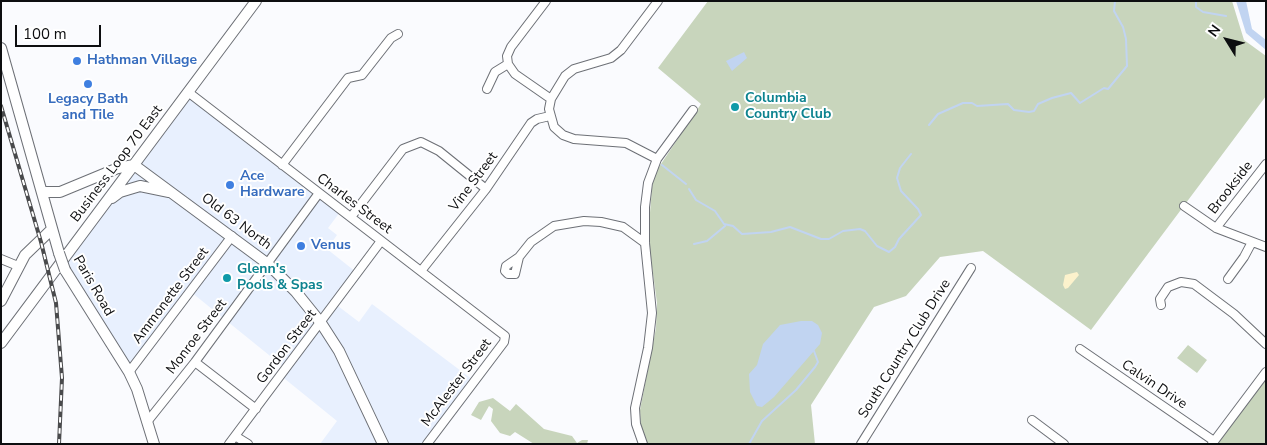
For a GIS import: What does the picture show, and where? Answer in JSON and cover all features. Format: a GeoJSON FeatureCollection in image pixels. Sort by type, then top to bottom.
{"type":"FeatureCollection","features":[{"type":"Feature","properties":{"kind":"main road","name":"Business Loop 70 East"},"geometry":{"type":"LineString","coordinates":[[1,343],[256,1]]}},
{"type":"Feature","properties":{"kind":"main road","name":"Paris Road"},"geometry":{"type":"LineString","coordinates":[[1,48],[65,270],[129,372],[154,444]]}},
{"type":"Feature","properties":{"kind":"main road"},"geometry":{"type":"LineString","coordinates":[[42,192],[60,192],[118,168],[134,165]]}},
{"type":"Feature","properties":{"kind":"main road","name":"Old 63 North"},"geometry":{"type":"LineString","coordinates":[[134,165],[176,194],[268,264],[296,292],[321,323],[339,351],[383,444]]}},
{"type":"Feature","properties":{"kind":"main road"},"geometry":{"type":"LineString","coordinates":[[105,203],[120,192],[140,186],[176,194]]}},
{"type":"Feature","properties":{"kind":"main road"},"geometry":{"type":"LineString","coordinates":[[1,301],[18,266],[40,238],[52,229]]}},
{"type":"Feature","properties":{"kind":"street"},"geometry":{"type":"LineString","coordinates":[[546,1],[511,47],[507,56],[508,64],[515,74],[550,99]]}},
{"type":"Feature","properties":{"kind":"street"},"geometry":{"type":"LineString","coordinates":[[657,159],[626,144],[574,139],[564,135],[554,128],[550,116],[550,99],[565,76],[574,69],[611,58],[621,50],[658,1]]}},
{"type":"Feature","properties":{"kind":"street"},"geometry":{"type":"LineString","coordinates":[[282,165],[348,78],[362,75],[391,38],[398,34]]}},
{"type":"Feature","properties":{"kind":"street"},"geometry":{"type":"LineString","coordinates":[[486,89],[491,76],[508,64]]}},
{"type":"Feature","properties":{"kind":"street","name":"Charles Street"},"geometry":{"type":"LineString","coordinates":[[188,92],[505,336]]}},
{"type":"Feature","properties":{"kind":"street"},"geometry":{"type":"LineString","coordinates":[[643,444],[636,424],[635,408],[648,348],[652,313],[645,243],[645,207],[648,183],[657,159],[693,110]]}},
{"type":"Feature","properties":{"kind":"street","name":"Vine Street"},"geometry":{"type":"LineString","coordinates":[[421,271],[486,189],[531,124],[537,118],[550,116]]}},
{"type":"Feature","properties":{"kind":"street"},"geometry":{"type":"LineString","coordinates":[[351,218],[403,149],[421,142],[439,151],[486,189]]}},
{"type":"Feature","properties":{"kind":"street","name":"Brookside"},"geometry":{"type":"LineString","coordinates":[[1216,228],[1266,164]]}},
{"type":"Feature","properties":{"kind":"street","name":"Monroe Street"},"geometry":{"type":"LineString","coordinates":[[147,422],[268,264],[319,193]]}},
{"type":"Feature","properties":{"kind":"street"},"geometry":{"type":"LineString","coordinates":[[1184,206],[1216,228],[1266,247]]}},
{"type":"Feature","properties":{"kind":"street"},"geometry":{"type":"LineString","coordinates":[[519,257],[531,242],[554,226],[584,221],[602,222],[622,228],[645,243]]}},
{"type":"Feature","properties":{"kind":"street","name":"Ammonette Street"},"geometry":{"type":"LineString","coordinates":[[129,372],[232,236]]}},
{"type":"Feature","properties":{"kind":"street","name":"Gordon Street"},"geometry":{"type":"LineString","coordinates":[[229,444],[381,240]]}},
{"type":"Feature","properties":{"kind":"street"},"geometry":{"type":"LineString","coordinates":[[1228,279],[1252,242]]}},
{"type":"Feature","properties":{"kind":"street"},"geometry":{"type":"LineString","coordinates":[[1,259],[18,266]]}},
{"type":"Feature","properties":{"kind":"street","name":"South Country Club Drive"},"geometry":{"type":"LineString","coordinates":[[861,444],[971,268]]}},
{"type":"Feature","properties":{"kind":"street"},"geometry":{"type":"LineString","coordinates":[[1160,306],[1160,299],[1168,287],[1181,282],[1194,284],[1234,314],[1266,344]]}},
{"type":"Feature","properties":{"kind":"street","name":"McAlester Street"},"geometry":{"type":"LineString","coordinates":[[427,444],[504,342],[505,336]]}},
{"type":"Feature","properties":{"kind":"street","name":"Calvin Drive"},"geometry":{"type":"LineString","coordinates":[[1080,349],[1213,442]]}},
{"type":"Feature","properties":{"kind":"street"},"geometry":{"type":"LineString","coordinates":[[194,362],[256,409]]}},
{"type":"Feature","properties":{"kind":"street"},"geometry":{"type":"LineString","coordinates":[[1213,442],[1266,372]]}},
{"type":"Feature","properties":{"kind":"street"},"geometry":{"type":"LineString","coordinates":[[1032,420],[1064,444]]}},
{"type":"Feature","properties":{"kind":"street"},"geometry":{"type":"LineString","coordinates":[[235,436],[248,444]]}},
{"type":"Feature","properties":{"kind":"shaded area"},"geometry":{"type":"Polygon","coordinates":[[[188,94],[340,212],[328,228],[337,235],[327,249],[356,272],[334,303],[359,322],[372,304],[473,380],[426,444],[320,444],[337,421],[280,375],[285,368],[191,292],[134,371],[73,275],[65,258],[188,94]]]}},
{"type":"Feature","properties":{"kind":"green space","name":"Columbia Country Club"},"geometry":{"type":"Polygon","coordinates":[[[708,1],[1232,1],[1244,40],[1266,56],[1266,96],[1091,330],[983,251],[940,257],[906,296],[874,307],[811,405],[815,444],[648,444],[641,427],[640,410],[656,328],[657,303],[648,237],[652,188],[655,173],[701,104],[658,68],[708,1]]]}},
{"type":"Feature","properties":{"kind":"green space"},"geometry":{"type":"Polygon","coordinates":[[[1188,345],[1207,360],[1197,373],[1177,358],[1188,345]]]}},
{"type":"Feature","properties":{"kind":"green space"},"geometry":{"type":"Polygon","coordinates":[[[1266,377],[1266,444],[1217,444],[1266,377]]]}},
{"type":"Feature","properties":{"kind":"green space"},"geometry":{"type":"Polygon","coordinates":[[[493,398],[510,411],[516,404],[544,429],[572,436],[577,443],[582,440],[588,440],[587,444],[534,444],[515,432],[510,436],[500,433],[491,421],[493,409],[489,406],[481,420],[471,415],[479,402],[493,398]]]}},
{"type":"Feature","properties":{"kind":"sand"},"geometry":{"type":"Polygon","coordinates":[[[1077,272],[1079,275],[1065,289],[1063,285],[1065,275],[1077,272]]]}},
{"type":"Feature","properties":{"kind":"water"},"geometry":{"type":"Polygon","coordinates":[[[1236,1],[1246,1],[1252,29],[1266,40],[1266,50],[1246,33],[1236,1]]]}},
{"type":"Feature","properties":{"kind":"water"},"geometry":{"type":"Polygon","coordinates":[[[744,52],[747,58],[732,71],[726,61],[744,52]]]}},
{"type":"Feature","properties":{"kind":"water"},"geometry":{"type":"Polygon","coordinates":[[[812,321],[818,325],[822,333],[820,344],[774,397],[762,407],[757,406],[750,392],[749,374],[757,365],[763,344],[780,325],[812,321]]]}},
{"type":"Feature","properties":{"kind":"waterway"},"geometry":{"type":"LineString","coordinates":[[929,125],[938,114],[963,103],[972,103],[977,106],[1008,104],[1014,110],[1029,112],[1034,111],[1038,104],[1052,98],[1071,93],[1080,103],[1104,88],[1108,89],[1127,66],[1126,39],[1123,27],[1114,11],[1115,1]]}},
{"type":"Feature","properties":{"kind":"waterway"},"geometry":{"type":"LineString","coordinates":[[1196,1],[1196,7],[1203,12],[1226,16]]}},
{"type":"Feature","properties":{"kind":"waterway"},"geometry":{"type":"LineString","coordinates":[[689,189],[696,200],[715,211],[724,224],[733,226],[742,234],[771,232],[790,227],[821,239],[829,239],[843,231],[860,229],[865,231],[877,246],[889,252],[921,215],[918,209],[901,191],[897,178],[900,168],[911,154]]}},
{"type":"Feature","properties":{"kind":"waterway"},"geometry":{"type":"LineString","coordinates":[[662,165],[686,184]]}},
{"type":"Feature","properties":{"kind":"waterway"},"geometry":{"type":"LineString","coordinates":[[694,244],[707,241],[725,226]]}},
{"type":"Feature","properties":{"kind":"waterway"},"geometry":{"type":"LineString","coordinates":[[749,444],[762,421],[796,390],[815,367],[818,362],[814,351]]}},
{"type":"Feature","properties":{"kind":"waterway"},"geometry":{"type":"LineString","coordinates":[[677,444],[683,444]]}},
{"type":"Feature","properties":{"kind":"railway"},"geometry":{"type":"LineString","coordinates":[[1,106],[41,242],[56,303],[62,378],[59,444]]}},
{"type":"Feature","properties":{"kind":"place","name":"Hathman Village"},"geometry":{"type":"Point","coordinates":[77,61]}},
{"type":"Feature","properties":{"kind":"place","name":"Legacy Bath and Tile"},"geometry":{"type":"Point","coordinates":[88,84]}},
{"type":"Feature","properties":{"kind":"place","name":"Columbia Country Club"},"geometry":{"type":"Point","coordinates":[735,107]}},
{"type":"Feature","properties":{"kind":"place","name":"Ace Hardware"},"geometry":{"type":"Point","coordinates":[230,185]}},
{"type":"Feature","properties":{"kind":"place","name":"Venus"},"geometry":{"type":"Point","coordinates":[301,246]}},
{"type":"Feature","properties":{"kind":"place","name":"Glenn's Pools & Spas"},"geometry":{"type":"Point","coordinates":[227,278]}}]}
